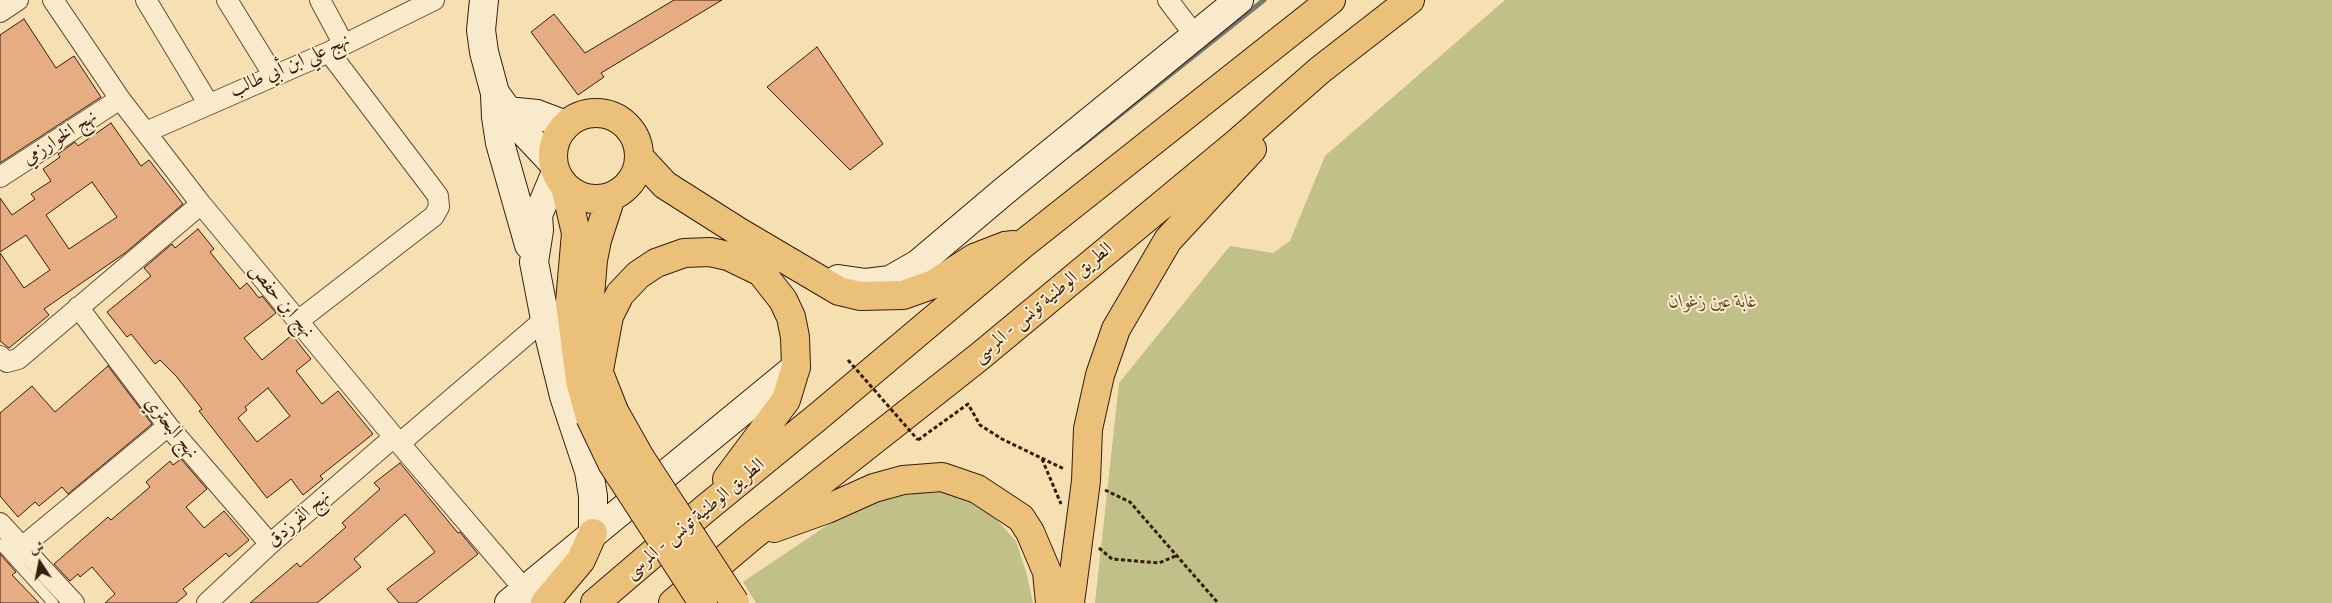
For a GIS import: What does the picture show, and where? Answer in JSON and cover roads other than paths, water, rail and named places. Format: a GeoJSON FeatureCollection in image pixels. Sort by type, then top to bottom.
{"type":"FeatureCollection","features":[{"type":"Feature","properties":{"kind":"highway","name":"الطريق الوطنية تونس - المرسى"},"geometry":{"type":"LineString","coordinates":[[595,603],[1023,244],[1331,0]]}},
{"type":"Feature","properties":{"kind":"highway","name":"الطريق الوطنية تونس - المرسى"},"geometry":{"type":"LineString","coordinates":[[673,603],[751,536],[979,357],[1238,142],[1320,70],[1410,0]]}},
{"type":"Feature","properties":{"kind":"highway"},"geometry":{"type":"LineString","coordinates":[[1070,603],[1086,481],[1088,429],[1100,375],[1116,329],[1168,240],[1276,125],[1320,70]]}},
{"type":"Feature","properties":{"kind":"highway"},"geometry":{"type":"LineString","coordinates":[[558,174],[578,196],[595,199],[611,197],[626,188],[636,174],[639,157],[636,140],[627,127],[613,117],[597,113],[580,116],[566,125],[558,136],[554,150],[558,174],[576,233],[570,302],[580,381],[602,414],[641,459],[735,603]]}},
{"type":"Feature","properties":{"kind":"highway"},"geometry":{"type":"LineString","coordinates":[[639,157],[666,185],[839,291],[860,296],[903,295],[934,284],[974,258],[1005,246],[1023,244]]}},
{"type":"Feature","properties":{"kind":"highway"},"geometry":{"type":"LineString","coordinates":[[599,370],[592,356],[590,296],[597,240],[611,197]]}},
{"type":"Feature","properties":{"kind":"highway"},"geometry":{"type":"LineString","coordinates":[[703,603],[612,463],[602,414],[599,370],[609,316],[620,294],[638,275],[656,263],[684,253],[710,252],[743,262],[761,272],[771,282],[791,317],[795,337],[796,367],[786,400],[705,509]]}},
{"type":"Feature","properties":{"kind":"highway"},"geometry":{"type":"LineString","coordinates":[[751,536],[827,509],[874,488],[903,480],[942,477],[977,489],[1021,518],[1030,532],[1047,572],[1050,603]]}},
{"type":"Feature","properties":{"kind":"highway"},"geometry":{"type":"LineString","coordinates":[[526,599],[581,560],[593,533]]}},
{"type":"Feature","properties":{"kind":"street"},"geometry":{"type":"LineString","coordinates":[[0,12],[18,0]]}},
{"type":"Feature","properties":{"kind":"street","name":"نهج ابن حفص"},"geometry":{"type":"LineString","coordinates":[[53,0],[120,99],[201,204],[526,599]]}},
{"type":"Feature","properties":{"kind":"street"},"geometry":{"type":"LineString","coordinates":[[227,0],[274,76]]}},
{"type":"Feature","properties":{"kind":"street"},"geometry":{"type":"LineString","coordinates":[[298,321],[434,216],[440,207],[438,196],[336,48],[320,0]]}},
{"type":"Feature","properties":{"kind":"street"},"geometry":{"type":"LineString","coordinates":[[484,0],[481,30],[484,52],[501,102],[558,174],[538,215],[539,230],[534,262]]}},
{"type":"Feature","properties":{"kind":"street"},"geometry":{"type":"LineString","coordinates":[[1168,0],[1196,37]]}},
{"type":"Feature","properties":{"kind":"street"},"geometry":{"type":"LineString","coordinates":[[808,272],[846,281],[866,283],[890,280],[918,264],[1003,192],[1196,37],[1239,0]]}},
{"type":"Feature","properties":{"kind":"street"},"geometry":{"type":"LineString","coordinates":[[149,1],[208,103]]}},
{"type":"Feature","properties":{"kind":"street","name":"نهج علي ابن أبي طالب"},"geometry":{"type":"LineString","coordinates":[[146,132],[336,48],[423,2]]}},
{"type":"Feature","properties":{"kind":"street","name":"نهج الخوارزمي"},"geometry":{"type":"LineString","coordinates":[[0,177],[120,99]]}},
{"type":"Feature","properties":{"kind":"street"},"geometry":{"type":"LineString","coordinates":[[501,102],[566,125]]}},
{"type":"Feature","properties":{"kind":"street"},"geometry":{"type":"LineString","coordinates":[[501,102],[496,117],[500,143],[534,262],[545,319],[573,428],[588,471],[593,496],[593,533]]}},
{"type":"Feature","properties":{"kind":"street"},"geometry":{"type":"LineString","coordinates":[[0,356],[7,362],[18,359],[201,204]]}},
{"type":"Feature","properties":{"kind":"street","name":"نهج البحتري"},"geometry":{"type":"LineString","coordinates":[[78,307],[168,426],[270,544]]}},
{"type":"Feature","properties":{"kind":"street","name":"نهج الفرزدق"},"geometry":{"type":"LineString","coordinates":[[206,603],[270,544],[545,319]]}},
{"type":"Feature","properties":{"kind":"street"},"geometry":{"type":"LineString","coordinates":[[593,533],[796,367]]}},
{"type":"Feature","properties":{"kind":"street"},"geometry":{"type":"LineString","coordinates":[[22,547],[168,426]]}},
{"type":"Feature","properties":{"kind":"street"},"geometry":{"type":"LineString","coordinates":[[0,523],[74,603]]}},
{"type":"Feature","properties":{"kind":"lane"},"geometry":{"type":"LineString","coordinates":[[0,544],[53,603]]}},
{"type":"Feature","properties":{"kind":"waterway"},"geometry":{"type":"LineString","coordinates":[[1077,149],[1264,0]]}},
{"type":"Feature","properties":{"kind":"park label","name":"غابة عين زغوان"},"geometry":{"type":"Point","coordinates":[1713,302]}}]}
